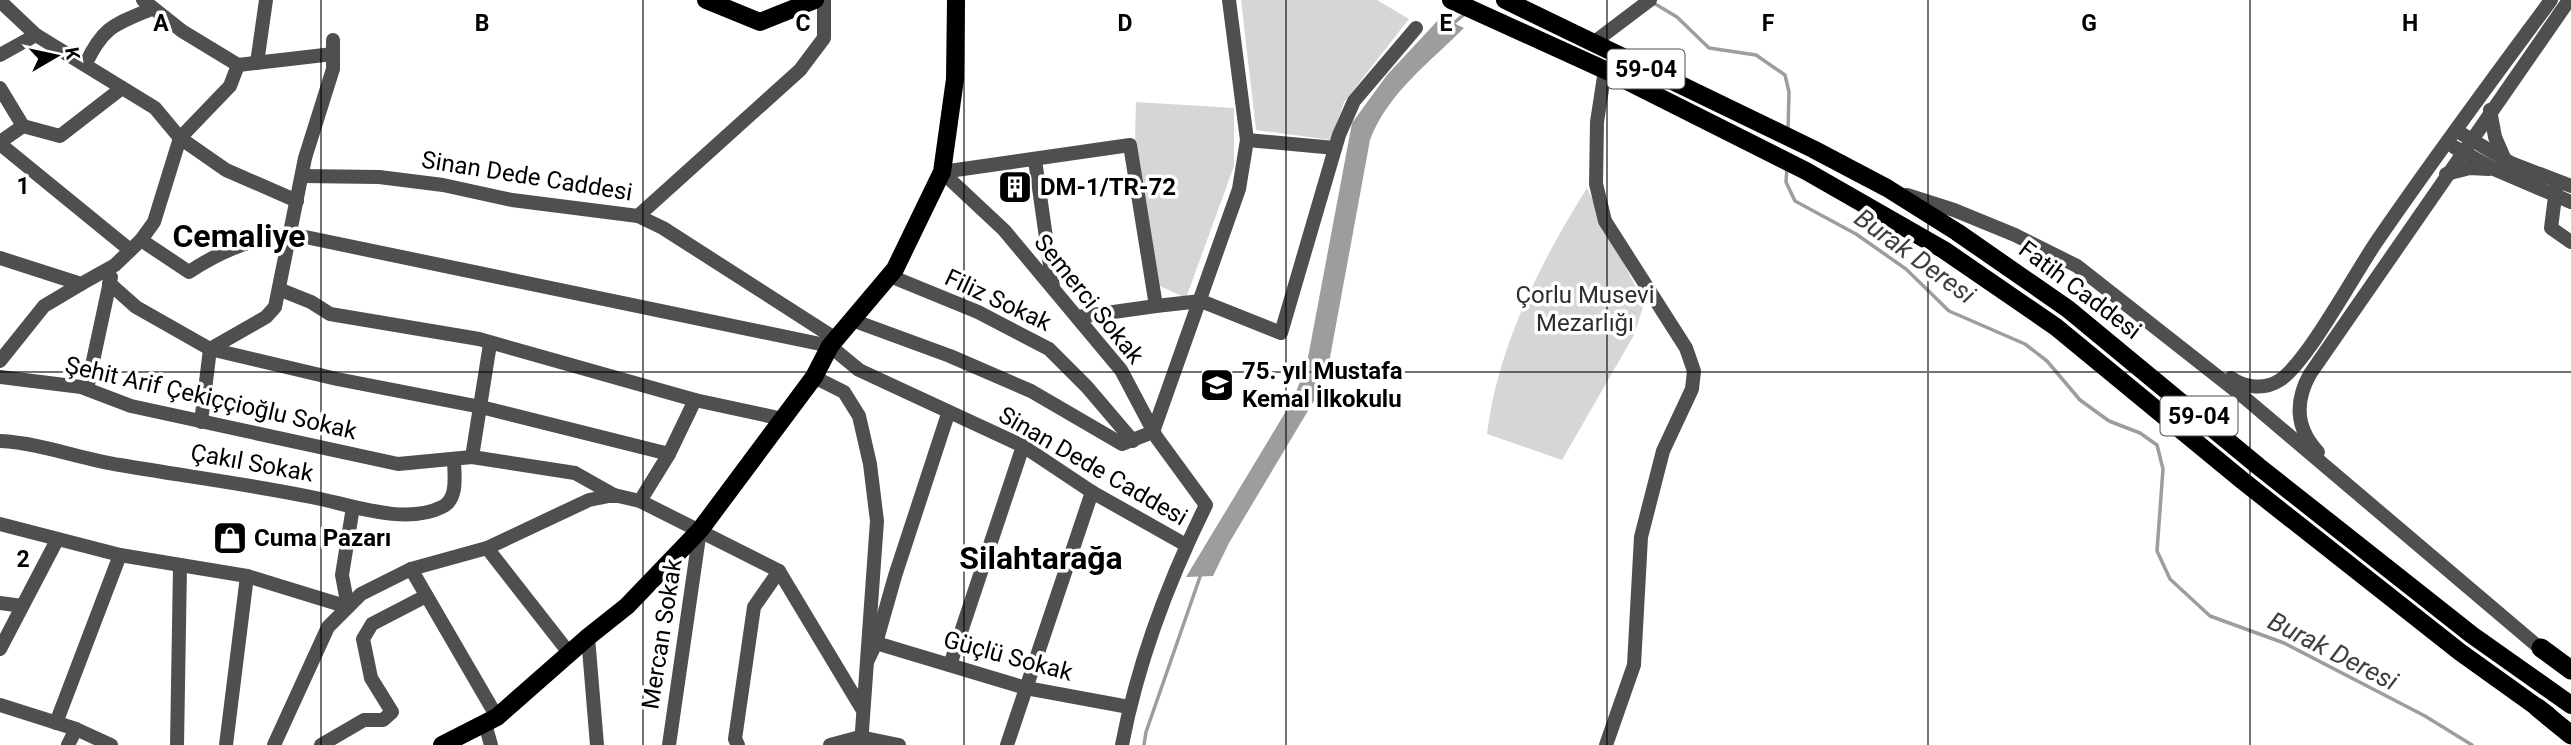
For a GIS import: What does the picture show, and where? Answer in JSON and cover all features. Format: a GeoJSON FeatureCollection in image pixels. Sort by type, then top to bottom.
{"type":"FeatureCollection","features":[{"type":"Feature","properties":{"kind":"highway"},"geometry":{"type":"LineString","coordinates":[[2541,648],[2571,670]]}},
{"type":"Feature","properties":{"kind":"highway"},"geometry":{"type":"LineString","coordinates":[[2538,708],[2571,733]]}},
{"type":"Feature","properties":{"kind":"main road"},"geometry":{"type":"LineString","coordinates":[[706,0],[760,22],[815,0]]}},
{"type":"Feature","properties":{"kind":"main road"},"geometry":{"type":"LineString","coordinates":[[442,745],[491,720],[627,607],[700,530],[814,377],[833,342],[890,276],[942,172],[955,79],[956,0]]}},
{"type":"Feature","properties":{"kind":"main road","name":"59-04"},"geometry":{"type":"LineString","coordinates":[[1451,0],[1605,71]]}},
{"type":"Feature","properties":{"kind":"main road","name":"Fatih Caddesi"},"geometry":{"type":"LineString","coordinates":[[1505,0],[1813,149],[1887,188],[2068,309],[2311,508],[2472,635],[2571,705]]}},
{"type":"Feature","properties":{"kind":"main road","name":"Fatih Caddesi"},"geometry":{"type":"LineString","coordinates":[[1605,71],[1806,171],[1944,250],[2056,327],[2285,514],[2460,652],[2538,708]]}},
{"type":"Feature","properties":{"kind":"street"},"geometry":{"type":"LineString","coordinates":[[257,63],[266,0]]}},
{"type":"Feature","properties":{"kind":"street"},"geometry":{"type":"LineString","coordinates":[[638,216],[800,69],[824,38],[824,0]]}},
{"type":"Feature","properties":{"kind":"street"},"geometry":{"type":"LineString","coordinates":[[852,320],[950,356],[1031,391],[1122,444],[1153,432],[1239,189],[1247,140],[1229,0]]}},
{"type":"Feature","properties":{"kind":"street"},"geometry":{"type":"LineString","coordinates":[[2196,359],[2240,385],[2259,387],[2279,381],[2298,362],[2379,238],[2551,0]]}},
{"type":"Feature","properties":{"kind":"street"},"geometry":{"type":"LineString","coordinates":[[2354,491],[2308,442],[2299,421],[2299,394],[2394,249],[2569,0]]}},
{"type":"Feature","properties":{"kind":"street"},"geometry":{"type":"LineString","coordinates":[[0,1],[36,34],[155,108],[180,138],[226,170],[297,201]]}},
{"type":"Feature","properties":{"kind":"street"},"geometry":{"type":"LineString","coordinates":[[1593,43],[1645,3]]}},
{"type":"Feature","properties":{"kind":"street"},"geometry":{"type":"LineString","coordinates":[[86,63],[99,37],[147,5],[239,65],[333,47],[333,69],[302,176],[281,290],[275,307],[266,317],[210,349]]}},
{"type":"Feature","properties":{"kind":"street"},"geometry":{"type":"LineString","coordinates":[[1078,317],[1201,301],[1281,333],[1335,148],[1354,101],[1416,28]]}},
{"type":"Feature","properties":{"kind":"street"},"geometry":{"type":"LineString","coordinates":[[0,54],[36,34]]}},
{"type":"Feature","properties":{"kind":"street"},"geometry":{"type":"LineString","coordinates":[[0,360],[44,306],[115,265],[154,222],[180,138],[230,86],[239,65]]}},
{"type":"Feature","properties":{"kind":"street"},"geometry":{"type":"LineString","coordinates":[[1605,71],[1597,122],[1596,171],[1605,221],[1686,348],[1694,371],[1692,389],[1663,451],[1641,537],[1634,665],[1606,745]]}},
{"type":"Feature","properties":{"kind":"street"},"geometry":{"type":"LineString","coordinates":[[0,88],[23,125],[60,136],[122,88]]}},
{"type":"Feature","properties":{"kind":"street"},"geometry":{"type":"LineString","coordinates":[[2490,110],[2500,165]]}},
{"type":"Feature","properties":{"kind":"street"},"geometry":{"type":"LineString","coordinates":[[23,125],[0,143],[135,245],[189,272],[210,258],[245,244],[291,234],[833,342]]}},
{"type":"Feature","properties":{"kind":"street"},"geometry":{"type":"LineString","coordinates":[[2456,129],[2466,145]]}},
{"type":"Feature","properties":{"kind":"street"},"geometry":{"type":"LineString","coordinates":[[1247,140],[1335,148]]}},
{"type":"Feature","properties":{"kind":"street"},"geometry":{"type":"LineString","coordinates":[[2447,143],[2466,145],[2500,165],[2561,187],[2571,202]]}},
{"type":"Feature","properties":{"kind":"street"},"geometry":{"type":"LineString","coordinates":[[942,172],[1130,145],[1156,306]]}},
{"type":"Feature","properties":{"kind":"street"},"geometry":{"type":"LineString","coordinates":[[1035,160],[1054,289]]}},
{"type":"Feature","properties":{"kind":"street"},"geometry":{"type":"LineString","coordinates":[[2446,174],[2500,165]]}},
{"type":"Feature","properties":{"kind":"street","name":"Semerci Sokak"},"geometry":{"type":"LineString","coordinates":[[942,172],[1004,230],[1121,370],[1153,432],[1206,505],[1186,545]]}},
{"type":"Feature","properties":{"kind":"street","name":"Sinan Dede Caddesi"},"geometry":{"type":"LineString","coordinates":[[302,176],[379,177],[443,185],[512,200],[638,216],[663,228],[833,342],[859,370],[948,414],[1023,446],[1092,492],[1186,545]]}},
{"type":"Feature","properties":{"kind":"street"},"geometry":{"type":"LineString","coordinates":[[2561,187],[2551,228],[2571,242]]}},
{"type":"Feature","properties":{"kind":"street"},"geometry":{"type":"LineString","coordinates":[[1887,188],[1954,209],[2077,266],[2196,359],[2541,648],[2571,678]]}},
{"type":"Feature","properties":{"kind":"street"},"geometry":{"type":"LineString","coordinates":[[2379,238],[2394,249]]}},
{"type":"Feature","properties":{"kind":"street"},"geometry":{"type":"LineString","coordinates":[[0,258],[80,284]]}},
{"type":"Feature","properties":{"kind":"street"},"geometry":{"type":"LineString","coordinates":[[87,389],[115,265]]}},
{"type":"Feature","properties":{"kind":"street","name":"Filiz Sokak"},"geometry":{"type":"LineString","coordinates":[[890,276],[978,312],[1049,349],[1087,387],[1133,441]]}},
{"type":"Feature","properties":{"kind":"street"},"geometry":{"type":"LineString","coordinates":[[110,283],[136,307],[210,349],[337,380],[481,407],[669,454]]}},
{"type":"Feature","properties":{"kind":"street"},"geometry":{"type":"LineString","coordinates":[[281,290],[311,302],[330,314],[490,344],[695,400],[783,419]]}},
{"type":"Feature","properties":{"kind":"street"},"geometry":{"type":"LineString","coordinates":[[472,457],[490,344]]}},
{"type":"Feature","properties":{"kind":"street"},"geometry":{"type":"LineString","coordinates":[[201,422],[210,349]]}},
{"type":"Feature","properties":{"kind":"street","name":"Şehit Arif Çekiççioğlu Sokak"},"geometry":{"type":"LineString","coordinates":[[0,377],[87,389],[131,406],[398,464],[472,457],[575,473],[614,495]]}},
{"type":"Feature","properties":{"kind":"street"},"geometry":{"type":"LineString","coordinates":[[814,377],[845,392],[859,416],[870,464],[877,521],[864,668],[861,741]]}},
{"type":"Feature","properties":{"kind":"street"},"geometry":{"type":"LineString","coordinates":[[640,500],[669,454],[695,400]]}},
{"type":"Feature","properties":{"kind":"street"},"geometry":{"type":"LineString","coordinates":[[864,668],[876,643],[948,414]]}},
{"type":"Feature","properties":{"kind":"street","name":"Çakıl Sokak"},"geometry":{"type":"LineString","coordinates":[[0,441],[25,442],[118,465],[176,472],[389,516],[440,509],[453,496],[454,459]]}},
{"type":"Feature","properties":{"kind":"street"},"geometry":{"type":"LineString","coordinates":[[950,665],[1023,446]]}},
{"type":"Feature","properties":{"kind":"street"},"geometry":{"type":"LineString","coordinates":[[1007,745],[1092,492]]}},
{"type":"Feature","properties":{"kind":"street"},"geometry":{"type":"LineString","coordinates":[[274,745],[328,627],[361,594],[411,569],[487,548],[589,500],[614,495],[640,500],[779,571],[862,709]]}},
{"type":"Feature","properties":{"kind":"street"},"geometry":{"type":"LineString","coordinates":[[348,607],[342,575],[353,507]]}},
{"type":"Feature","properties":{"kind":"street"},"geometry":{"type":"LineString","coordinates":[[0,524],[120,555],[247,576],[348,607]]}},
{"type":"Feature","properties":{"kind":"street","name":"Mercan Sokak"},"geometry":{"type":"LineString","coordinates":[[669,745],[700,530]]}},
{"type":"Feature","properties":{"kind":"street"},"geometry":{"type":"LineString","coordinates":[[0,649],[57,540]]}},
{"type":"Feature","properties":{"kind":"street"},"geometry":{"type":"LineString","coordinates":[[1122,745],[1129,708],[1159,608],[1186,545]]}},
{"type":"Feature","properties":{"kind":"street"},"geometry":{"type":"LineString","coordinates":[[487,548],[570,654]]}},
{"type":"Feature","properties":{"kind":"street"},"geometry":{"type":"LineString","coordinates":[[57,723],[120,555]]}},
{"type":"Feature","properties":{"kind":"street"},"geometry":{"type":"LineString","coordinates":[[177,745],[180,567]]}},
{"type":"Feature","properties":{"kind":"street"},"geometry":{"type":"LineString","coordinates":[[411,569],[491,720],[491,745]]}},
{"type":"Feature","properties":{"kind":"street"},"geometry":{"type":"LineString","coordinates":[[738,745],[734,739],[742,670],[754,607],[779,571]]}},
{"type":"Feature","properties":{"kind":"street"},"geometry":{"type":"LineString","coordinates":[[226,745],[247,576]]}},
{"type":"Feature","properties":{"kind":"street"},"geometry":{"type":"LineString","coordinates":[[321,745],[363,720],[383,720],[392,712],[371,678],[363,639],[372,624],[426,596]]}},
{"type":"Feature","properties":{"kind":"street"},"geometry":{"type":"LineString","coordinates":[[0,603],[22,606]]}},
{"type":"Feature","properties":{"kind":"street"},"geometry":{"type":"LineString","coordinates":[[588,637],[597,745]]}},
{"type":"Feature","properties":{"kind":"street","name":"Güçlü Sokak"},"geometry":{"type":"LineString","coordinates":[[876,643],[1026,688],[1129,708]]}},
{"type":"Feature","properties":{"kind":"street"},"geometry":{"type":"LineString","coordinates":[[0,705],[76,729],[111,745]]}},
{"type":"Feature","properties":{"kind":"street"},"geometry":{"type":"LineString","coordinates":[[68,745],[76,729]]}},
{"type":"Feature","properties":{"kind":"street"},"geometry":{"type":"LineString","coordinates":[[830,745],[861,741],[899,745]]}},
{"type":"Feature","properties":{"kind":"green space"},"geometry":{"type":"Polygon","coordinates":[[[1241,0],[1377,0],[1409,19],[1344,102],[1331,140],[1256,130],[1241,0]]]}},
{"type":"Feature","properties":{"kind":"green space"},"geometry":{"type":"Polygon","coordinates":[[[1136,102],[1234,108],[1234,166],[1186,298],[1160,286],[1135,140],[1136,102]]]}},
{"type":"Feature","properties":{"kind":"green space","name":"Çorlu Musevi Mezarlığı"},"geometry":{"type":"Polygon","coordinates":[[[1587,188],[1644,304],[1634,335],[1562,460],[1487,434],[1500,370],[1524,306],[1553,245],[1587,188]]]}},
{"type":"Feature","properties":{"kind":"shaded area"},"geometry":{"type":"Polygon","coordinates":[[[1441,17],[1464,28],[1398,93],[1370,140],[1329,363],[1315,399],[1229,543],[1213,576],[1186,577],[1291,403],[1306,368],[1352,123],[1387,75],[1441,17]]]}},
{"type":"Feature","properties":{"kind":"waterway","name":"Burak Deresi"},"geometry":{"type":"LineString","coordinates":[[1652,2],[1677,17],[1709,48],[1756,55],[1785,75],[1789,92],[1788,130]]}},
{"type":"Feature","properties":{"kind":"waterway"},"geometry":{"type":"LineString","coordinates":[[1450,26],[1466,13]]}},
{"type":"Feature","properties":{"kind":"waterway","name":"Burak Deresi"},"geometry":{"type":"LineString","coordinates":[[1787,166],[1786,182],[1795,201],[1856,234],[1906,269],[1949,311],[2025,344],[2047,361],[2080,400],[2109,421],[2140,433],[2157,445],[2163,469],[2157,551],[2170,579],[2210,616],[2284,643],[2425,716],[2472,745]]}},
{"type":"Feature","properties":{"kind":"waterway"},"geometry":{"type":"LineString","coordinates":[[1144,745],[1146,732],[1201,574]]}},
{"type":"Feature","properties":{"kind":"place","name":"DM-1/TR-72"},"geometry":{"type":"Point","coordinates":[1015,187]}},
{"type":"Feature","properties":{"kind":"place","name":"75. yıl Mustafa Kemal İlkokulu"},"geometry":{"type":"Point","coordinates":[1217,385]}},
{"type":"Feature","properties":{"kind":"place","name":"Cuma Pazarı"},"geometry":{"type":"Point","coordinates":[230,538]}},
{"type":"Feature","properties":{"kind":"district","name":"Cemaliye"},"geometry":{"type":"Point","coordinates":[239,236]}},
{"type":"Feature","properties":{"kind":"district","name":"Silahtarağa"},"geometry":{"type":"Point","coordinates":[1041,558]}}]}
